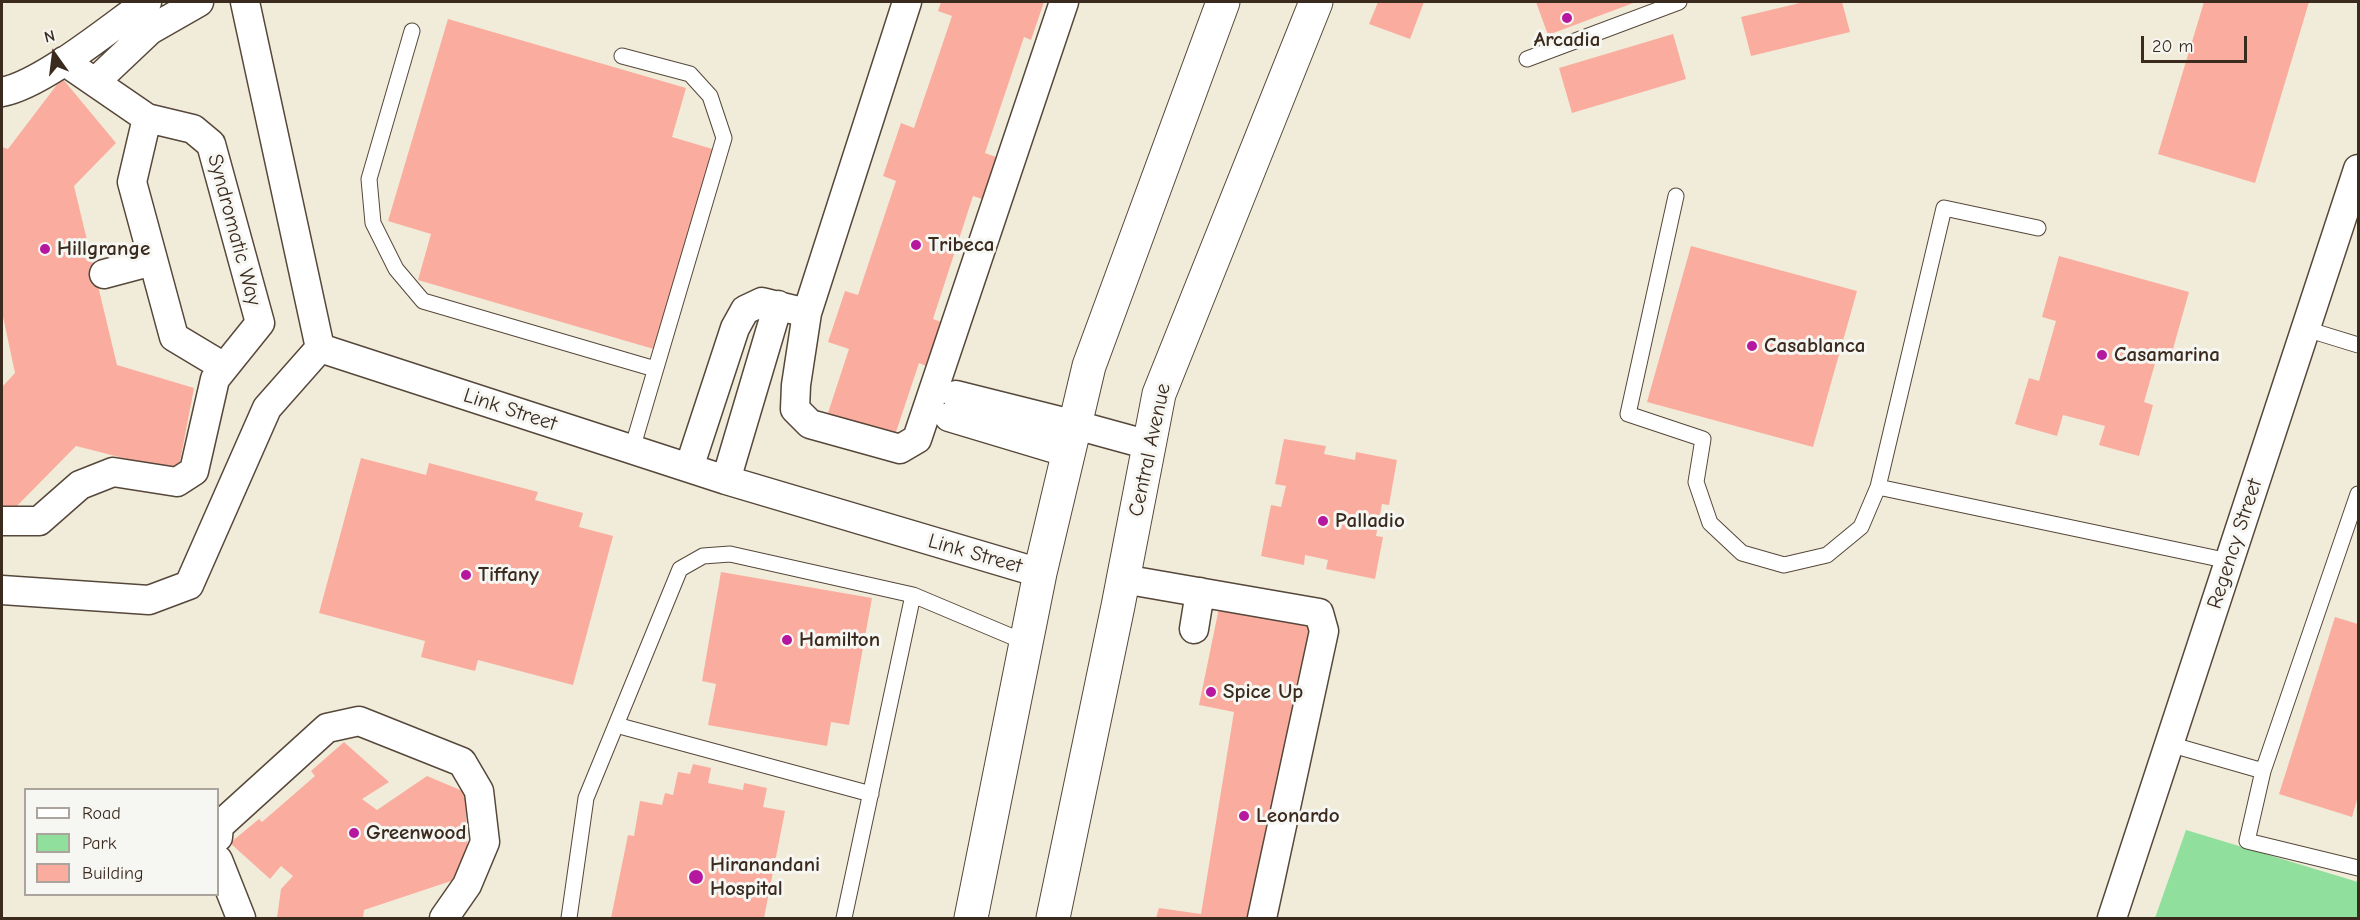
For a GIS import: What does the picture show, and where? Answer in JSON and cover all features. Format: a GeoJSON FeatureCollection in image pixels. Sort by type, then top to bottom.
{"type":"FeatureCollection","features":[{"type":"Feature","properties":{"kind":"main road"},"geometry":{"type":"LineString","coordinates":[[971,918],[1040,573],[1089,366],[1223,2]]}},
{"type":"Feature","properties":{"kind":"main road","name":"Central Avenue"},"geometry":{"type":"LineString","coordinates":[[1053,918],[1159,394],[1316,2]]}},
{"type":"Feature","properties":{"kind":"street"},"geometry":{"type":"LineString","coordinates":[[2,92],[14,90],[64,61],[147,2]]}},
{"type":"Feature","properties":{"kind":"street"},"geometry":{"type":"LineString","coordinates":[[95,82],[150,30],[199,2]]}},
{"type":"Feature","properties":{"kind":"street"},"geometry":{"type":"LineString","coordinates":[[2,590],[149,600],[189,585],[267,408],[320,348],[245,2]]}},
{"type":"Feature","properties":{"kind":"street"},"geometry":{"type":"LineString","coordinates":[[907,2],[807,314],[796,386],[795,409],[810,424],[900,449],[917,439],[1064,2]]}},
{"type":"Feature","properties":{"kind":"street","name":"Syndromatic Way"},"geometry":{"type":"LineString","coordinates":[[2,521],[39,521],[81,485],[113,472],[177,482],[194,471],[215,379],[260,323],[211,144],[192,129],[147,118],[64,61]]}},
{"type":"Feature","properties":{"kind":"street"},"geometry":{"type":"LineString","coordinates":[[147,118],[132,182],[174,337],[224,367]]}},
{"type":"Feature","properties":{"kind":"street","name":"Regency Street"},"geometry":{"type":"LineString","coordinates":[[2112,918],[2306,329],[2350,220],[2358,169]]}},
{"type":"Feature","properties":{"kind":"street"},"geometry":{"type":"LineString","coordinates":[[104,274],[153,261]]}},
{"type":"Feature","properties":{"kind":"street"},"geometry":{"type":"LineString","coordinates":[[689,468],[735,328],[745,310],[762,302],[807,314]]}},
{"type":"Feature","properties":{"kind":"street"},"geometry":{"type":"LineString","coordinates":[[726,480],[778,305]]}},
{"type":"Feature","properties":{"kind":"street","name":"Link Street"},"geometry":{"type":"LineString","coordinates":[[320,348],[726,480],[1040,573]]}},
{"type":"Feature","properties":{"kind":"street"},"geometry":{"type":"LineString","coordinates":[[952,406],[1073,439],[1149,446]]}},
{"type":"Feature","properties":{"kind":"street"},"geometry":{"type":"LineString","coordinates":[[1123,579],[1319,613],[1324,632],[1262,918]]}},
{"type":"Feature","properties":{"kind":"street"},"geometry":{"type":"LineString","coordinates":[[1194,629],[1200,592]]}},
{"type":"Feature","properties":{"kind":"street"},"geometry":{"type":"LineString","coordinates":[[219,826],[327,728],[359,721],[462,762],[479,791],[485,842],[467,885],[448,918]]}},
{"type":"Feature","properties":{"kind":"street"},"geometry":{"type":"LineString","coordinates":[[219,863],[241,918]]}},
{"type":"Feature","properties":{"kind":"lane"},"geometry":{"type":"LineString","coordinates":[[1527,59],[1680,2]]}},
{"type":"Feature","properties":{"kind":"lane"},"geometry":{"type":"LineString","coordinates":[[412,32],[369,179],[373,222],[396,269],[423,301],[655,369]]}},
{"type":"Feature","properties":{"kind":"lane"},"geometry":{"type":"LineString","coordinates":[[622,56],[690,74],[710,96],[724,138],[632,449]]}},
{"type":"Feature","properties":{"kind":"lane"},"geometry":{"type":"LineString","coordinates":[[1676,196],[1628,414],[1703,439],[1696,482],[1710,523],[1742,553],[1784,565],[1827,555],[1861,527],[1878,487],[1944,208],[2037,228]]}},
{"type":"Feature","properties":{"kind":"lane"},"geometry":{"type":"LineString","coordinates":[[2306,329],[2358,345]]}},
{"type":"Feature","properties":{"kind":"lane"},"geometry":{"type":"LineString","coordinates":[[1878,487],[2229,561]]}},
{"type":"Feature","properties":{"kind":"lane"},"geometry":{"type":"LineString","coordinates":[[2358,494],[2263,771],[2247,841],[2358,868]]}},
{"type":"Feature","properties":{"kind":"lane"},"geometry":{"type":"LineString","coordinates":[[569,918],[586,798],[680,569],[703,556],[730,554],[913,595],[1027,643]]}},
{"type":"Feature","properties":{"kind":"lane"},"geometry":{"type":"LineString","coordinates":[[844,918],[913,595]]}},
{"type":"Feature","properties":{"kind":"lane"},"geometry":{"type":"LineString","coordinates":[[616,725],[871,794]]}},
{"type":"Feature","properties":{"kind":"lane"},"geometry":{"type":"LineString","coordinates":[[2169,744],[2263,771]]}},
{"type":"Feature","properties":{"kind":"green space"},"geometry":{"type":"Polygon","coordinates":[[[2186,830],[2358,882],[2358,918],[2155,918],[2186,830]]]}},
{"type":"Feature","properties":{"kind":"building","name":"Tribeca"},"geometry":{"type":"Polygon","coordinates":[[[941,2],[1044,2],[1031,40],[1024,37],[985,153],[996,157],[982,199],[973,196],[933,319],[941,322],[926,366],[919,363],[895,435],[828,413],[849,349],[828,342],[845,291],[858,295],[896,181],[883,176],[901,123],[914,128],[952,16],[938,11],[941,2]]]}},
{"type":"Feature","properties":{"kind":"building"},"geometry":{"type":"Polygon","coordinates":[[[1378,2],[1424,2],[1410,39],[1369,24],[1378,2]]]}},
{"type":"Feature","properties":{"kind":"building","name":"Arcadia"},"geometry":{"type":"Polygon","coordinates":[[[1536,2],[1636,2],[1548,35],[1536,2]]]}},
{"type":"Feature","properties":{"kind":"building"},"geometry":{"type":"Polygon","coordinates":[[[1804,2],[1842,2],[1850,32],[1751,56],[1741,17],[1804,2]]]}},
{"type":"Feature","properties":{"kind":"building"},"geometry":{"type":"Polygon","coordinates":[[[2204,2],[2309,2],[2255,183],[2158,154],[2204,2]]]}},
{"type":"Feature","properties":{"kind":"building"},"geometry":{"type":"Polygon","coordinates":[[[448,19],[686,88],[672,137],[716,150],[657,350],[418,280],[431,234],[388,221],[448,19]]]}},
{"type":"Feature","properties":{"kind":"building"},"geometry":{"type":"Polygon","coordinates":[[[1673,34],[1686,79],[1572,113],[1559,68],[1673,34]]]}},
{"type":"Feature","properties":{"kind":"building","name":"Hillgrange"},"geometry":{"type":"Polygon","coordinates":[[[62,78],[116,143],[74,186],[117,365],[194,388],[178,472],[76,446],[9,514],[2,506],[2,387],[15,373],[2,312],[2,147],[8,149],[62,78]]]}},
{"type":"Feature","properties":{"kind":"building","name":"Casablanca"},"geometry":{"type":"Polygon","coordinates":[[[1691,246],[1857,291],[1813,447],[1647,402],[1691,246]]]}},
{"type":"Feature","properties":{"kind":"building","name":"Casamarina"},"geometry":{"type":"Polygon","coordinates":[[[2059,256],[2189,292],[2171,356],[2158,353],[2144,402],[2153,405],[2139,456],[2099,445],[2105,426],[2063,415],[2057,436],[2015,424],[2029,378],[2039,381],[2056,321],[2042,317],[2059,256]]]}},
{"type":"Feature","properties":{"kind":"building","name":"Palladio"},"geometry":{"type":"Polygon","coordinates":[[[1284,439],[1326,446],[1324,454],[1355,460],[1356,452],[1397,460],[1389,505],[1382,504],[1376,536],[1383,537],[1375,579],[1326,569],[1328,560],[1305,555],[1304,565],[1261,556],[1271,505],[1281,507],[1286,486],[1275,484],[1284,439]]]}},
{"type":"Feature","properties":{"kind":"building","name":"Tiffany"},"geometry":{"type":"Polygon","coordinates":[[[361,458],[426,475],[429,463],[538,492],[535,500],[583,513],[579,527],[613,536],[573,685],[478,660],[475,671],[421,657],[425,641],[319,613],[361,458]]]}},
{"type":"Feature","properties":{"kind":"building","name":"Hamilton"},"geometry":{"type":"Polygon","coordinates":[[[721,572],[872,598],[849,725],[831,722],[827,746],[708,725],[716,684],[702,681],[721,572]]]}},
{"type":"Feature","properties":{"kind":"building","name":"Leonardo"},"geometry":{"type":"Polygon","coordinates":[[[1219,608],[1310,626],[1250,918],[1156,918],[1159,908],[1201,914],[1234,712],[1199,705],[1219,608]]]}},
{"type":"Feature","properties":{"kind":"building"},"geometry":{"type":"Polygon","coordinates":[[[2335,617],[2358,624],[2358,796],[2352,817],[2279,794],[2335,617]]]}},
{"type":"Feature","properties":{"kind":"building","name":"Greenwood"},"geometry":{"type":"Polygon","coordinates":[[[344,742],[389,782],[362,799],[377,810],[427,776],[465,792],[468,859],[451,881],[364,910],[363,918],[277,918],[281,889],[293,876],[281,866],[270,879],[230,843],[259,819],[262,822],[315,776],[311,771],[344,742]]]}},
{"type":"Feature","properties":{"kind":"building","name":"Hiranandani Hospital"},"geometry":{"type":"Polygon","coordinates":[[[693,764],[711,768],[708,783],[743,790],[744,783],[767,788],[763,807],[785,811],[764,918],[611,918],[628,835],[634,836],[640,801],[662,805],[665,793],[673,795],[678,772],[690,774],[693,764]]]}},
{"type":"Feature","properties":{"kind":"place","name":"Arcadia"},"geometry":{"type":"Point","coordinates":[1567,18]}},
{"type":"Feature","properties":{"kind":"place","name":"Tribeca"},"geometry":{"type":"Point","coordinates":[916,245]}},
{"type":"Feature","properties":{"kind":"place","name":"Hillgrange"},"geometry":{"type":"Point","coordinates":[45,249]}},
{"type":"Feature","properties":{"kind":"place","name":"Casablanca"},"geometry":{"type":"Point","coordinates":[1752,346]}},
{"type":"Feature","properties":{"kind":"place","name":"Casamarina"},"geometry":{"type":"Point","coordinates":[2102,355]}},
{"type":"Feature","properties":{"kind":"place","name":"Palladio"},"geometry":{"type":"Point","coordinates":[1323,521]}},
{"type":"Feature","properties":{"kind":"place","name":"Tiffany"},"geometry":{"type":"Point","coordinates":[466,575]}},
{"type":"Feature","properties":{"kind":"place","name":"Hamilton"},"geometry":{"type":"Point","coordinates":[787,640]}},
{"type":"Feature","properties":{"kind":"place","name":"Spice Up"},"geometry":{"type":"Point","coordinates":[1211,692]}},
{"type":"Feature","properties":{"kind":"place","name":"Leonardo"},"geometry":{"type":"Point","coordinates":[1244,816]}},
{"type":"Feature","properties":{"kind":"place","name":"Greenwood"},"geometry":{"type":"Point","coordinates":[354,833]}},
{"type":"Feature","properties":{"kind":"place","name":"Hiranandani Hospital"},"geometry":{"type":"Point","coordinates":[696,877]}}]}
